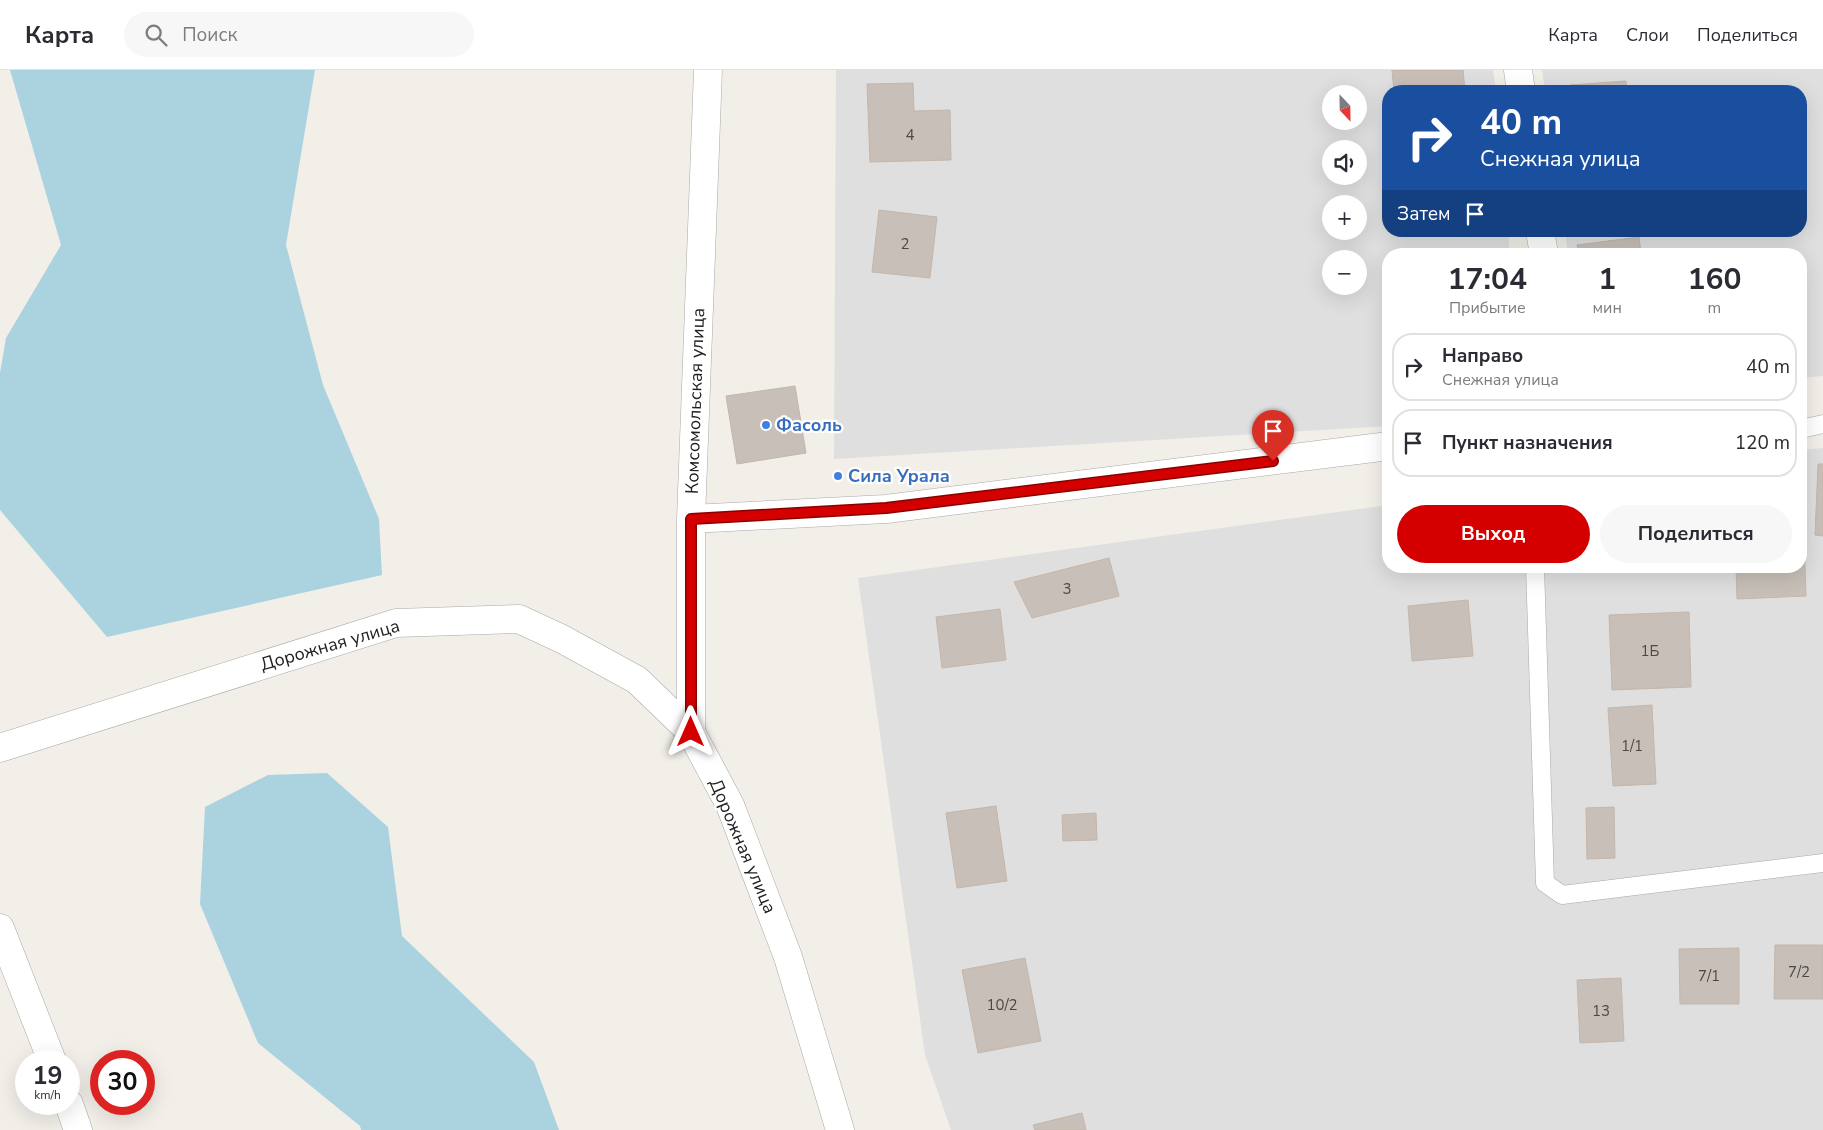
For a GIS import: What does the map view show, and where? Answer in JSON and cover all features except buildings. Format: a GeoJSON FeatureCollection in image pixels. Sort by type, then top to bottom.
{"type":"FeatureCollection","features":[{"type":"Feature","properties":{"kind":"street","name":"Комсомольская улица"},"geometry":{"type":"LineString","coordinates":[[691,732],[691,519],[708,70]]}},
{"type":"Feature","properties":{"kind":"street"},"geometry":{"type":"LineString","coordinates":[[1518,70],[1520,85]]}},
{"type":"Feature","properties":{"kind":"street"},"geometry":{"type":"LineString","coordinates":[[691,519],[886,508],[1382,447]]}},
{"type":"Feature","properties":{"kind":"street","name":"Дорожная улица"},"geometry":{"type":"LineString","coordinates":[[0,748],[396,623],[519,619],[562,639],[637,680],[691,732],[730,805],[788,957],[840,1130]]}},
{"type":"Feature","properties":{"kind":"street"},"geometry":{"type":"LineString","coordinates":[[0,928],[48,1050]]}},
{"type":"Feature","properties":{"kind":"street"},"geometry":{"type":"LineString","coordinates":[[73,1115],[78,1130]]}},
{"type":"Feature","properties":{"kind":"lane"},"geometry":{"type":"LineString","coordinates":[[1807,428],[1823,424]]}},
{"type":"Feature","properties":{"kind":"lane"},"geometry":{"type":"LineString","coordinates":[[1535,573],[1545,883],[1562,894],[1823,863]]}},
{"type":"Feature","properties":{"kind":"shaded area"},"geometry":{"type":"Polygon","coordinates":[[[836,70],[1493,70],[1495,85],[1382,85],[1382,237],[1509,237],[1509,248],[1382,248],[1382,426],[834,459],[836,70]]]}},
{"type":"Feature","properties":{"kind":"shaded area"},"geometry":{"type":"Polygon","coordinates":[[[1542,70],[1823,70],[1823,376],[1807,377],[1807,248],[1567,248],[1566,237],[1807,237],[1807,85],[1544,85],[1542,70]]]}},
{"type":"Feature","properties":{"kind":"shaded area"},"geometry":{"type":"Polygon","coordinates":[[[1823,448],[1823,1130],[951,1130],[925,1055],[858,578],[1382,506],[1382,573],[1807,573],[1807,449],[1823,448]]]}},
{"type":"Feature","properties":{"kind":"water"},"geometry":{"type":"Polygon","coordinates":[[[10,70],[315,70],[286,245],[323,385],[379,519],[382,575],[107,637],[0,510],[0,373],[6,338],[61,245],[10,70]]]}},
{"type":"Feature","properties":{"kind":"water"},"geometry":{"type":"Polygon","coordinates":[[[327,773],[388,827],[402,936],[534,1062],[559,1130],[361,1130],[360,1126],[258,1043],[200,904],[205,807],[268,775],[327,773]]]}},
{"type":"Feature","properties":{"kind":"place","name":"Фасоль"},"geometry":{"type":"Point","coordinates":[766,425]}},
{"type":"Feature","properties":{"kind":"place","name":"Сила Урала"},"geometry":{"type":"Point","coordinates":[838,476]}},
{"type":"Feature","properties":{"kind":"route"},"geometry":{"type":"LineString","coordinates":[[691,732],[691,519],[886,508],[1273,461]]}}]}
